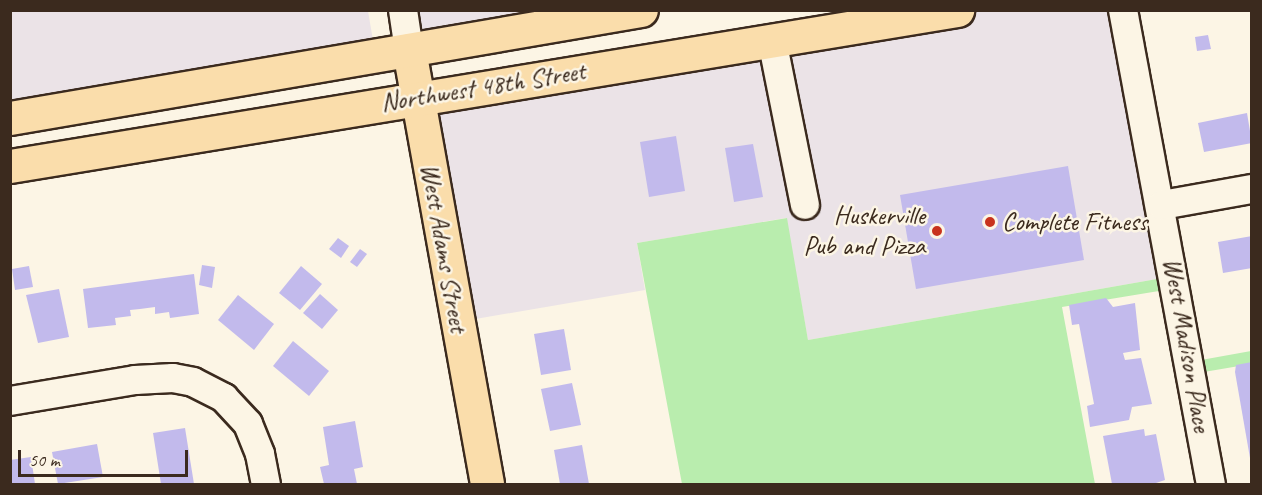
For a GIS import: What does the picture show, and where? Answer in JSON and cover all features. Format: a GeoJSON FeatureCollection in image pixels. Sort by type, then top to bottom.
{"type":"FeatureCollection","features":[{"type":"Feature","properties":{"kind":"main road","name":"Northwest 48th Street"},"geometry":{"type":"LineString","coordinates":[[10,118],[641,10]]}},
{"type":"Feature","properties":{"kind":"main road","name":"Northwest 48th Street"},"geometry":{"type":"LineString","coordinates":[[10,166],[957,10]]}},
{"type":"Feature","properties":{"kind":"main road","name":"West Adams Street"},"geometry":{"type":"LineString","coordinates":[[410,50],[487,484]]}},
{"type":"Feature","properties":{"kind":"street","name":"West Adams Street"},"geometry":{"type":"LineString","coordinates":[[403,10],[410,50]]}},
{"type":"Feature","properties":{"kind":"street","name":"West Madison Place"},"geometry":{"type":"LineString","coordinates":[[1123,10],[1162,205],[1211,484]]}},
{"type":"Feature","properties":{"kind":"street"},"geometry":{"type":"LineString","coordinates":[[772,40],[805,205]]}},
{"type":"Feature","properties":{"kind":"street"},"geometry":{"type":"LineString","coordinates":[[1162,205],[1251,189]]}},
{"type":"Feature","properties":{"kind":"street"},"geometry":{"type":"LineString","coordinates":[[10,401],[135,380],[183,380],[224,398],[252,433],[266,484]]}},
{"type":"Feature","properties":{"kind":"shaded area"},"geometry":{"type":"Polygon","coordinates":[[[11,11],[368,11],[376,58],[11,120],[11,11]]]}},
{"type":"Feature","properties":{"kind":"shaded area"},"geometry":{"type":"Polygon","coordinates":[[[403,11],[641,11],[409,50],[403,11]]]}},
{"type":"Feature","properties":{"kind":"shaded area"},"geometry":{"type":"Polygon","coordinates":[[[957,11],[1123,11],[1174,276],[808,340],[786,218],[637,243],[645,290],[458,322],[418,97],[957,11]]]}},
{"type":"Feature","properties":{"kind":"green space"},"geometry":{"type":"Polygon","coordinates":[[[787,218],[808,340],[1174,276],[1177,288],[1062,307],[1095,484],[682,484],[637,243],[787,218]]]}},
{"type":"Feature","properties":{"kind":"green space"},"geometry":{"type":"Polygon","coordinates":[[[1251,351],[1251,364],[1192,374],[1190,362],[1251,351]]]}},
{"type":"Feature","properties":{"kind":"building"},"geometry":{"type":"Polygon","coordinates":[[[1208,35],[1211,49],[1197,51],[1195,37],[1208,35]]]}},
{"type":"Feature","properties":{"kind":"building"},"geometry":{"type":"Polygon","coordinates":[[[1247,113],[1252,143],[1204,152],[1198,123],[1247,113]]]}},
{"type":"Feature","properties":{"kind":"building"},"geometry":{"type":"Polygon","coordinates":[[[676,136],[685,191],[649,197],[640,142],[676,136]]]}},
{"type":"Feature","properties":{"kind":"building"},"geometry":{"type":"Polygon","coordinates":[[[753,144],[763,197],[734,202],[725,148],[753,144]]]}},
{"type":"Feature","properties":{"kind":"building"},"geometry":{"type":"Polygon","coordinates":[[[1068,166],[1084,260],[916,289],[900,195],[1068,166]]]}},
{"type":"Feature","properties":{"kind":"building"},"geometry":{"type":"Polygon","coordinates":[[[1252,236],[1252,268],[1223,273],[1218,242],[1252,236]]]}},
{"type":"Feature","properties":{"kind":"building"},"geometry":{"type":"Polygon","coordinates":[[[338,238],[349,246],[341,258],[329,249],[338,238]]]}},
{"type":"Feature","properties":{"kind":"building"},"geometry":{"type":"Polygon","coordinates":[[[360,249],[367,254],[357,267],[350,262],[360,249]]]}},
{"type":"Feature","properties":{"kind":"building"},"geometry":{"type":"Polygon","coordinates":[[[202,265],[215,267],[212,288],[199,285],[202,265]]]}},
{"type":"Feature","properties":{"kind":"building"},"geometry":{"type":"Polygon","coordinates":[[[29,266],[33,287],[15,290],[12,269],[29,266]]]}},
{"type":"Feature","properties":{"kind":"building"},"geometry":{"type":"Polygon","coordinates":[[[301,266],[322,284],[300,310],[279,293],[301,266]]]}},
{"type":"Feature","properties":{"kind":"building"},"geometry":{"type":"Polygon","coordinates":[[[194,274],[199,314],[170,318],[169,312],[155,314],[155,307],[130,310],[131,316],[115,318],[116,325],[88,328],[83,289],[194,274]]]}},
{"type":"Feature","properties":{"kind":"building"},"geometry":{"type":"Polygon","coordinates":[[[59,289],[69,337],[38,343],[26,295],[59,289]]]}},
{"type":"Feature","properties":{"kind":"building"},"geometry":{"type":"Polygon","coordinates":[[[320,294],[338,310],[322,329],[303,313],[320,294]]]}},
{"type":"Feature","properties":{"kind":"building"},"geometry":{"type":"Polygon","coordinates":[[[238,295],[274,324],[254,350],[218,320],[238,295]]]}},
{"type":"Feature","properties":{"kind":"building"},"geometry":{"type":"Polygon","coordinates":[[[1106,298],[1113,307],[1135,303],[1140,350],[1123,353],[1125,360],[1141,358],[1152,404],[1132,407],[1129,420],[1090,427],[1087,406],[1094,404],[1079,324],[1072,325],[1069,305],[1106,298]]]}},
{"type":"Feature","properties":{"kind":"building"},"geometry":{"type":"Polygon","coordinates":[[[564,329],[571,370],[541,375],[534,334],[564,329]]]}},
{"type":"Feature","properties":{"kind":"building"},"geometry":{"type":"Polygon","coordinates":[[[293,341],[329,371],[309,396],[273,366],[293,341]]]}},
{"type":"Feature","properties":{"kind":"building"},"geometry":{"type":"Polygon","coordinates":[[[1252,362],[1252,457],[1250,458],[1235,372],[1236,365],[1252,362]]]}},
{"type":"Feature","properties":{"kind":"building"},"geometry":{"type":"Polygon","coordinates":[[[572,383],[581,425],[550,431],[541,389],[572,383]]]}},
{"type":"Feature","properties":{"kind":"building"},"geometry":{"type":"Polygon","coordinates":[[[355,421],[363,467],[354,469],[357,484],[324,484],[320,467],[329,465],[323,427],[355,421]]]}},
{"type":"Feature","properties":{"kind":"building"},"geometry":{"type":"Polygon","coordinates":[[[185,428],[194,484],[161,484],[153,433],[185,428]]]}},
{"type":"Feature","properties":{"kind":"building"},"geometry":{"type":"Polygon","coordinates":[[[1144,429],[1145,436],[1156,434],[1165,480],[1153,484],[1112,484],[1103,436],[1144,429]]]}},
{"type":"Feature","properties":{"kind":"building"},"geometry":{"type":"Polygon","coordinates":[[[97,444],[103,477],[58,484],[52,452],[97,444]]]}},
{"type":"Feature","properties":{"kind":"building"},"geometry":{"type":"Polygon","coordinates":[[[582,445],[589,484],[560,484],[554,450],[582,445]]]}},
{"type":"Feature","properties":{"kind":"building"},"geometry":{"type":"Polygon","coordinates":[[[31,457],[35,484],[10,484],[10,460],[31,457]]]}},
{"type":"Feature","properties":{"kind":"place","name":"Complete Fitness"},"geometry":{"type":"Point","coordinates":[990,222]}},
{"type":"Feature","properties":{"kind":"place","name":"Huskerville Pub and Pizza"},"geometry":{"type":"Point","coordinates":[937,231]}}]}
